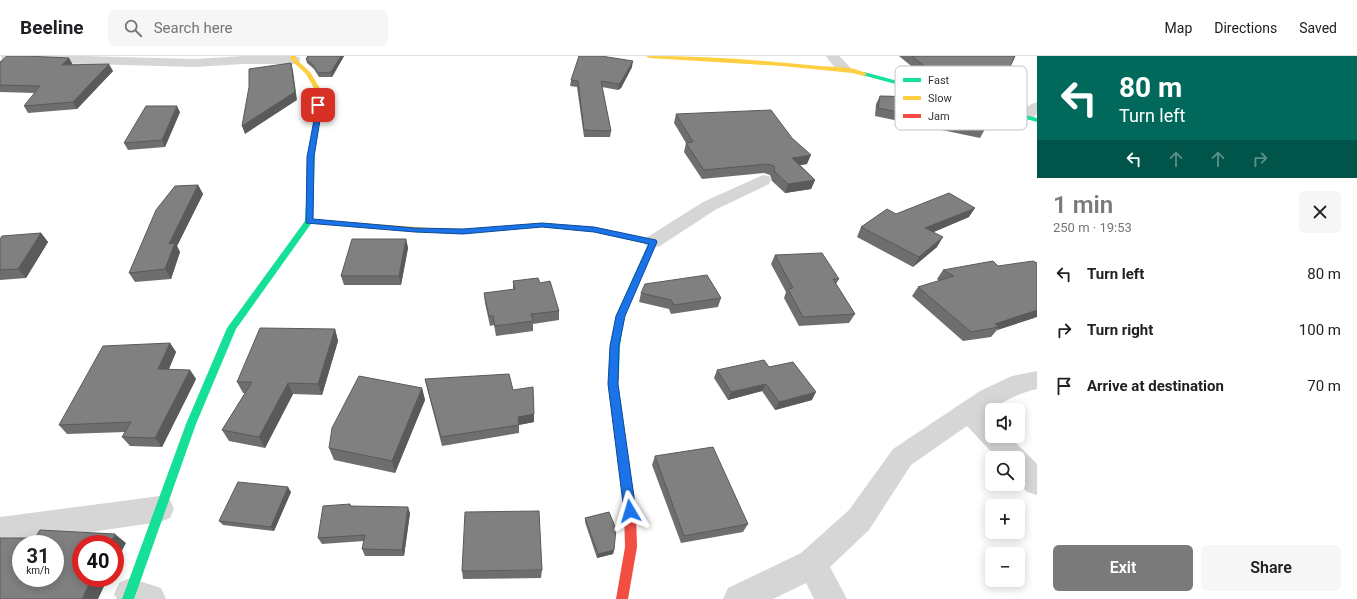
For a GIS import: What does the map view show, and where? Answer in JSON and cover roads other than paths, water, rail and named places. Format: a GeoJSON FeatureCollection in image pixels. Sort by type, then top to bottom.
{"type":"FeatureCollection","features":[{"type":"Feature","properties":{"kind":"street"},"geometry":{"type":"LineString","coordinates":[[7,56],[97,58],[194,63],[293,58],[308,73],[318,90],[317,120],[311,157],[309,221],[232,328],[191,424],[160,509],[136,597]]}},
{"type":"Feature","properties":{"kind":"street"},"geometry":{"type":"LineString","coordinates":[[649,56],[719,58],[845,70],[895,83]]}},
{"type":"Feature","properties":{"kind":"street"},"geometry":{"type":"LineString","coordinates":[[832,56],[845,70]]}},
{"type":"Feature","properties":{"kind":"street"},"geometry":{"type":"LineString","coordinates":[[1031,119],[1037,106]]}},
{"type":"Feature","properties":{"kind":"street"},"geometry":{"type":"LineString","coordinates":[[622,599],[631,547],[630,511],[613,384],[615,346],[620,316],[654,242],[710,206],[763,180]]}},
{"type":"Feature","properties":{"kind":"street"},"geometry":{"type":"LineString","coordinates":[[309,221],[415,230],[463,232],[542,225],[594,230],[654,242]]}},
{"type":"Feature","properties":{"kind":"street"},"geometry":{"type":"LineString","coordinates":[[739,599],[812,564],[859,520],[902,457],[989,398],[1020,383],[1037,380]]}},
{"type":"Feature","properties":{"kind":"street"},"geometry":{"type":"LineString","coordinates":[[968,412],[985,429]]}},
{"type":"Feature","properties":{"kind":"street"},"geometry":{"type":"LineString","coordinates":[[999,443],[1007,451]]}},
{"type":"Feature","properties":{"kind":"street"},"geometry":{"type":"LineString","coordinates":[[1025,470],[1037,483]]}},
{"type":"Feature","properties":{"kind":"street"},"geometry":{"type":"LineString","coordinates":[[0,531],[160,509]]}},
{"type":"Feature","properties":{"kind":"street"},"geometry":{"type":"LineString","coordinates":[[812,564],[831,599]]}}]}
